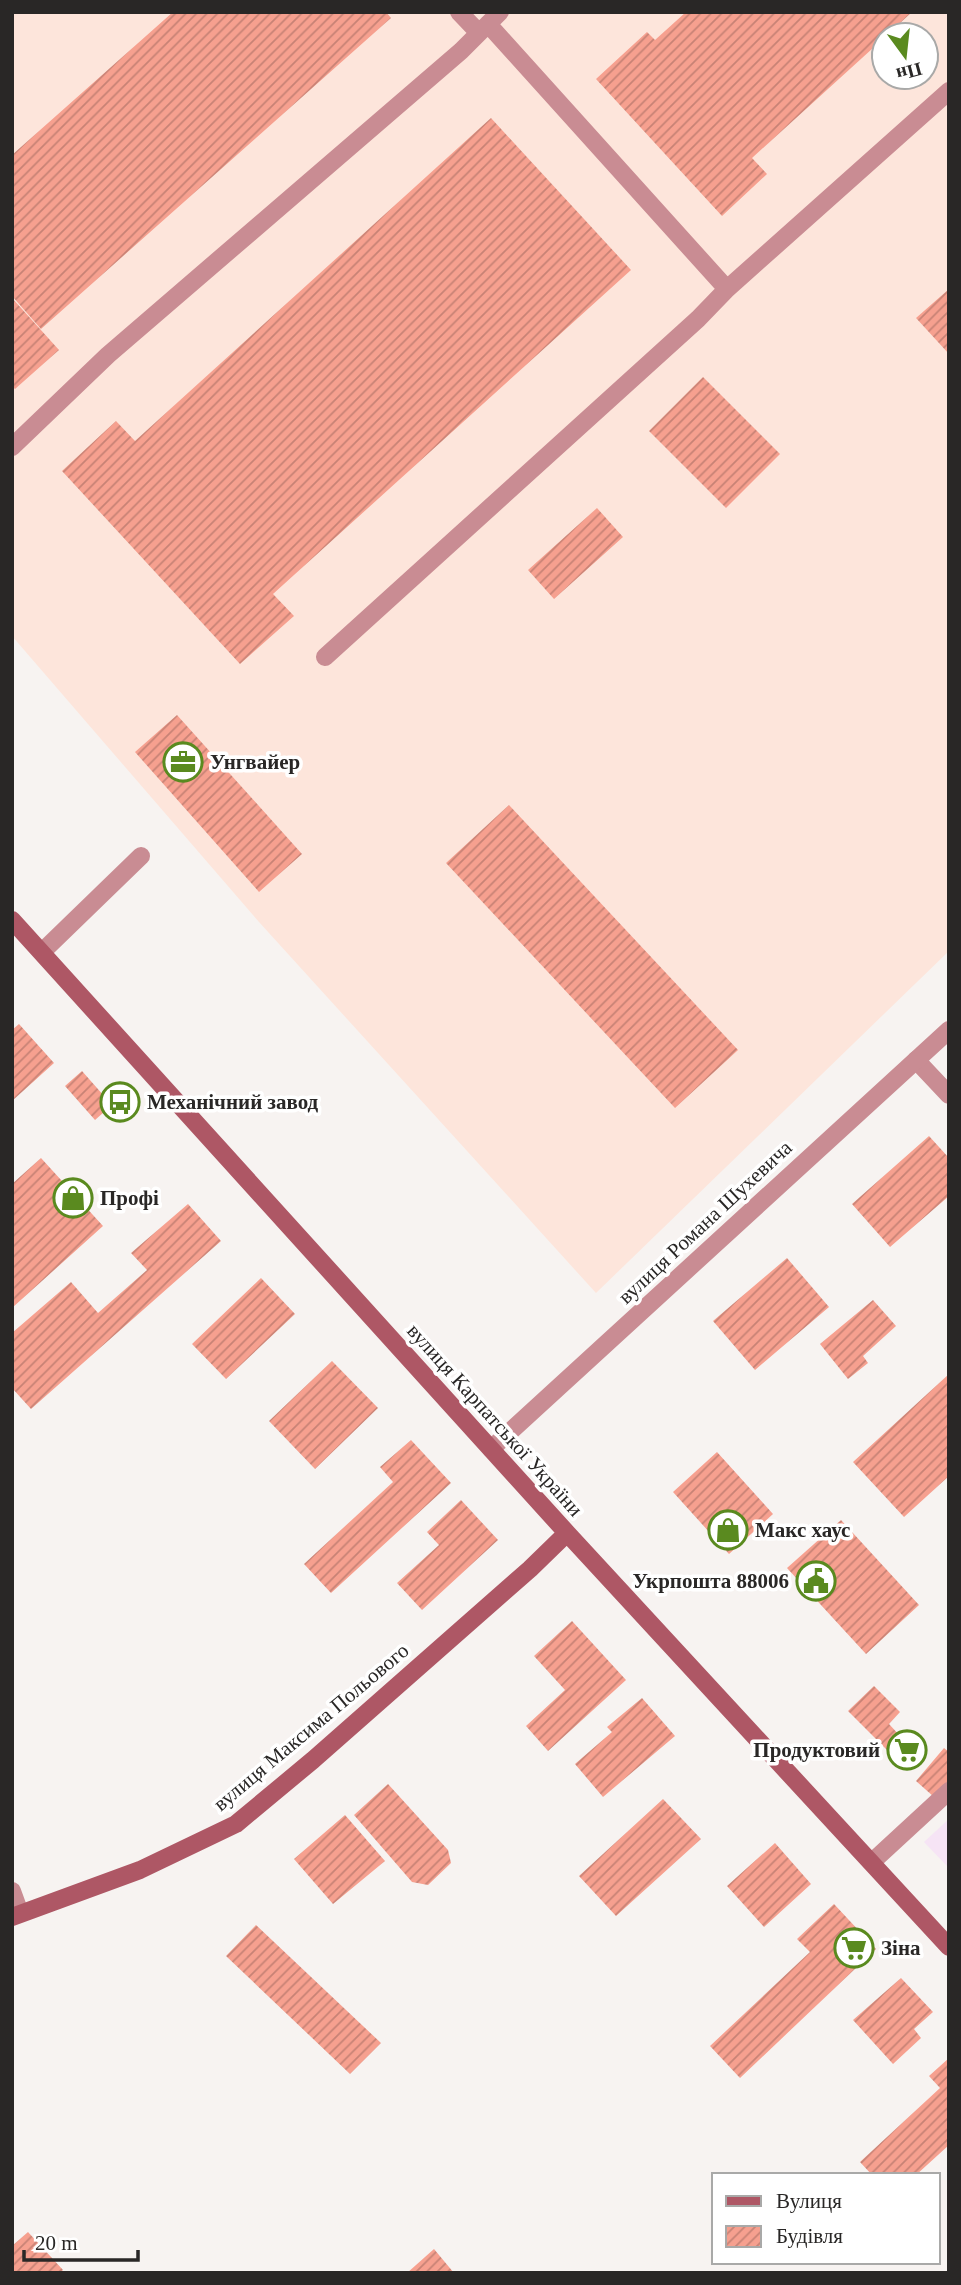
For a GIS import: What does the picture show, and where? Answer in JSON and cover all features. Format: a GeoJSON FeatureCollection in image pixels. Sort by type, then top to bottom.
{"type":"FeatureCollection","features":[{"type":"Feature","properties":{"kind":"main road","name":"вулиця Карпатської України"},"geometry":{"type":"LineString","coordinates":[[12,920],[566,1533],[949,1947]]}},
{"type":"Feature","properties":{"kind":"main road","name":"вулиця Максима Польового"},"geometry":{"type":"LineString","coordinates":[[16,1915],[140,1870],[236,1824],[313,1760],[530,1569],[566,1533]]}},
{"type":"Feature","properties":{"kind":"street"},"geometry":{"type":"LineString","coordinates":[[459,12],[489,23],[727,289]]}},
{"type":"Feature","properties":{"kind":"street"},"geometry":{"type":"LineString","coordinates":[[12,447],[108,355],[461,51],[489,23]]}},
{"type":"Feature","properties":{"kind":"street"},"geometry":{"type":"LineString","coordinates":[[325,657],[688,329],[727,289],[949,91]]}},
{"type":"Feature","properties":{"kind":"street"},"geometry":{"type":"LineString","coordinates":[[42,952],[141,856]]}},
{"type":"Feature","properties":{"kind":"street","name":"вулиця Романа Шухевича"},"geometry":{"type":"LineString","coordinates":[[491,1449],[949,1030]]}},
{"type":"Feature","properties":{"kind":"street"},"geometry":{"type":"LineString","coordinates":[[916,1060],[949,1095]]}},
{"type":"Feature","properties":{"kind":"street"},"geometry":{"type":"LineString","coordinates":[[872,1862],[949,1791]]}},
{"type":"Feature","properties":{"kind":"street"},"geometry":{"type":"LineString","coordinates":[[12,1891],[16,1915]]}},
{"type":"Feature","properties":{"kind":"shaded area"},"geometry":{"type":"Polygon","coordinates":[[[12,12],[949,12],[949,951],[596,1293],[259,922],[12,636],[12,12]]]}},
{"type":"Feature","properties":{"kind":"shaded area"},"geometry":{"type":"Polygon","coordinates":[[[949,1819],[949,1868],[924,1842],[949,1819]]]}},
{"type":"Feature","properties":{"kind":"building"},"geometry":{"type":"Polygon","coordinates":[[[173,12],[386,12],[391,18],[41,329],[12,296],[12,155],[173,12]]]}},
{"type":"Feature","properties":{"kind":"building"},"geometry":{"type":"Polygon","coordinates":[[[686,12],[912,12],[902,21],[870,21],[870,51],[752,158],[767,174],[722,216],[596,79],[647,32],[655,40],[686,12]]]}},
{"type":"Feature","properties":{"kind":"building"},"geometry":{"type":"Polygon","coordinates":[[[491,118],[631,270],[273,594],[294,616],[240,664],[62,471],[116,421],[135,441],[491,118]]]}},
{"type":"Feature","properties":{"kind":"building"},"geometry":{"type":"Polygon","coordinates":[[[949,289],[949,354],[916,318],[949,289]]]}},
{"type":"Feature","properties":{"kind":"building"},"geometry":{"type":"Polygon","coordinates":[[[12,298],[59,350],[15,389],[12,386],[12,298]]]}},
{"type":"Feature","properties":{"kind":"building"},"geometry":{"type":"Polygon","coordinates":[[[703,377],[780,454],[726,508],[649,431],[703,377]]]}},
{"type":"Feature","properties":{"kind":"building"},"geometry":{"type":"Polygon","coordinates":[[[597,508],[623,537],[554,599],[528,570],[597,508]]]}},
{"type":"Feature","properties":{"kind":"building"},"geometry":{"type":"Polygon","coordinates":[[[177,715],[302,854],[259,892],[135,752],[177,715]]]}},
{"type":"Feature","properties":{"kind":"building"},"geometry":{"type":"Polygon","coordinates":[[[509,805],[738,1050],[675,1108],[446,863],[509,805]]]}},
{"type":"Feature","properties":{"kind":"building"},"geometry":{"type":"Polygon","coordinates":[[[19,1024],[54,1063],[12,1101],[12,1030],[19,1024]]]}},
{"type":"Feature","properties":{"kind":"building"},"geometry":{"type":"Polygon","coordinates":[[[82,1071],[112,1105],[95,1120],[65,1086],[82,1071]]]}},
{"type":"Feature","properties":{"kind":"building"},"geometry":{"type":"Polygon","coordinates":[[[929,1136],[949,1158],[949,1196],[890,1247],[852,1204],[929,1136]]]}},
{"type":"Feature","properties":{"kind":"building"},"geometry":{"type":"Polygon","coordinates":[[[41,1158],[103,1226],[12,1308],[12,1184],[41,1158]]]}},
{"type":"Feature","properties":{"kind":"building"},"geometry":{"type":"Polygon","coordinates":[[[188,1204],[221,1241],[31,1409],[12,1388],[12,1333],[71,1282],[98,1313],[147,1270],[131,1253],[188,1204]]]}},
{"type":"Feature","properties":{"kind":"building"},"geometry":{"type":"Polygon","coordinates":[[[787,1258],[829,1307],[755,1370],[713,1321],[787,1258]]]}},
{"type":"Feature","properties":{"kind":"building"},"geometry":{"type":"Polygon","coordinates":[[[261,1278],[295,1314],[226,1379],[192,1344],[261,1278]]]}},
{"type":"Feature","properties":{"kind":"building"},"geometry":{"type":"Polygon","coordinates":[[[873,1300],[896,1326],[863,1356],[868,1363],[848,1379],[820,1344],[873,1300]]]}},
{"type":"Feature","properties":{"kind":"building"},"geometry":{"type":"Polygon","coordinates":[[[332,1361],[378,1408],[315,1469],[269,1421],[332,1361]]]}},
{"type":"Feature","properties":{"kind":"building"},"geometry":{"type":"Polygon","coordinates":[[[949,1374],[949,1476],[904,1517],[853,1462],[949,1374]]]}},
{"type":"Feature","properties":{"kind":"building"},"geometry":{"type":"Polygon","coordinates":[[[411,1440],[451,1483],[331,1593],[304,1564],[393,1482],[380,1467],[411,1440]]]}},
{"type":"Feature","properties":{"kind":"building"},"geometry":{"type":"Polygon","coordinates":[[[717,1452],[773,1514],[729,1554],[673,1492],[717,1452]]]}},
{"type":"Feature","properties":{"kind":"building"},"geometry":{"type":"Polygon","coordinates":[[[461,1500],[498,1540],[422,1610],[397,1583],[439,1545],[427,1532],[461,1500]]]}},
{"type":"Feature","properties":{"kind":"building"},"geometry":{"type":"Polygon","coordinates":[[[841,1520],[919,1605],[866,1654],[787,1568],[841,1520]]]}},
{"type":"Feature","properties":{"kind":"building"},"geometry":{"type":"Polygon","coordinates":[[[572,1621],[626,1680],[548,1751],[526,1726],[565,1690],[534,1656],[572,1621]]]}},
{"type":"Feature","properties":{"kind":"building"},"geometry":{"type":"Polygon","coordinates":[[[874,1686],[900,1712],[889,1724],[901,1737],[887,1750],[848,1711],[874,1686]]]}},
{"type":"Feature","properties":{"kind":"building"},"geometry":{"type":"Polygon","coordinates":[[[642,1698],[675,1736],[603,1797],[575,1764],[612,1732],[607,1727],[642,1698]]]}},
{"type":"Feature","properties":{"kind":"building"},"geometry":{"type":"Polygon","coordinates":[[[909,1738],[918,1747],[906,1760],[897,1750],[909,1738]]]}},
{"type":"Feature","properties":{"kind":"building"},"geometry":{"type":"Polygon","coordinates":[[[944,1748],[949,1752],[949,1780],[934,1797],[916,1781],[944,1748]]]}},
{"type":"Feature","properties":{"kind":"building"},"geometry":{"type":"Polygon","coordinates":[[[388,1784],[448,1850],[451,1863],[428,1885],[412,1882],[354,1815],[388,1784]]]}},
{"type":"Feature","properties":{"kind":"building"},"geometry":{"type":"Polygon","coordinates":[[[663,1799],[701,1839],[616,1916],[579,1876],[663,1799]]]}},
{"type":"Feature","properties":{"kind":"building"},"geometry":{"type":"Polygon","coordinates":[[[345,1815],[385,1861],[333,1904],[294,1859],[345,1815]]]}},
{"type":"Feature","properties":{"kind":"building"},"geometry":{"type":"Polygon","coordinates":[[[775,1843],[811,1884],[764,1927],[727,1886],[775,1843]]]}},
{"type":"Feature","properties":{"kind":"building"},"geometry":{"type":"Polygon","coordinates":[[[834,1904],[876,1949],[740,2078],[710,2046],[810,1952],[797,1939],[834,1904]]]}},
{"type":"Feature","properties":{"kind":"building"},"geometry":{"type":"Polygon","coordinates":[[[256,1925],[381,2043],[350,2074],[226,1956],[256,1925]]]}},
{"type":"Feature","properties":{"kind":"building"},"geometry":{"type":"Polygon","coordinates":[[[901,1978],[933,2012],[914,2029],[921,2038],[893,2064],[853,2020],[901,1978]]]}},
{"type":"Feature","properties":{"kind":"building"},"geometry":{"type":"Polygon","coordinates":[[[949,2058],[949,2145],[918,2173],[870,2173],[860,2162],[940,2088],[929,2076],[949,2058]]]}},
{"type":"Feature","properties":{"kind":"building"},"geometry":{"type":"Polygon","coordinates":[[[28,2232],[63,2270],[60,2273],[12,2273],[12,2246],[28,2232]]]}},
{"type":"Feature","properties":{"kind":"building"},"geometry":{"type":"Polygon","coordinates":[[[434,2249],[454,2273],[407,2273],[434,2249]]]}},
{"type":"Feature","properties":{"kind":"place","name":"Унгвайер"},"geometry":{"type":"Point","coordinates":[183,762]}},
{"type":"Feature","properties":{"kind":"place","name":"Механічний завод"},"geometry":{"type":"Point","coordinates":[120,1102]}},
{"type":"Feature","properties":{"kind":"place","name":"Профі"},"geometry":{"type":"Point","coordinates":[73,1198]}},
{"type":"Feature","properties":{"kind":"place","name":"Макс хаус"},"geometry":{"type":"Point","coordinates":[728,1530]}},
{"type":"Feature","properties":{"kind":"place","name":"Укрпошта 88006"},"geometry":{"type":"Point","coordinates":[816,1581]}},
{"type":"Feature","properties":{"kind":"place","name":"Продуктовий"},"geometry":{"type":"Point","coordinates":[907,1750]}},
{"type":"Feature","properties":{"kind":"place","name":"Зіна"},"geometry":{"type":"Point","coordinates":[854,1948]}}]}
